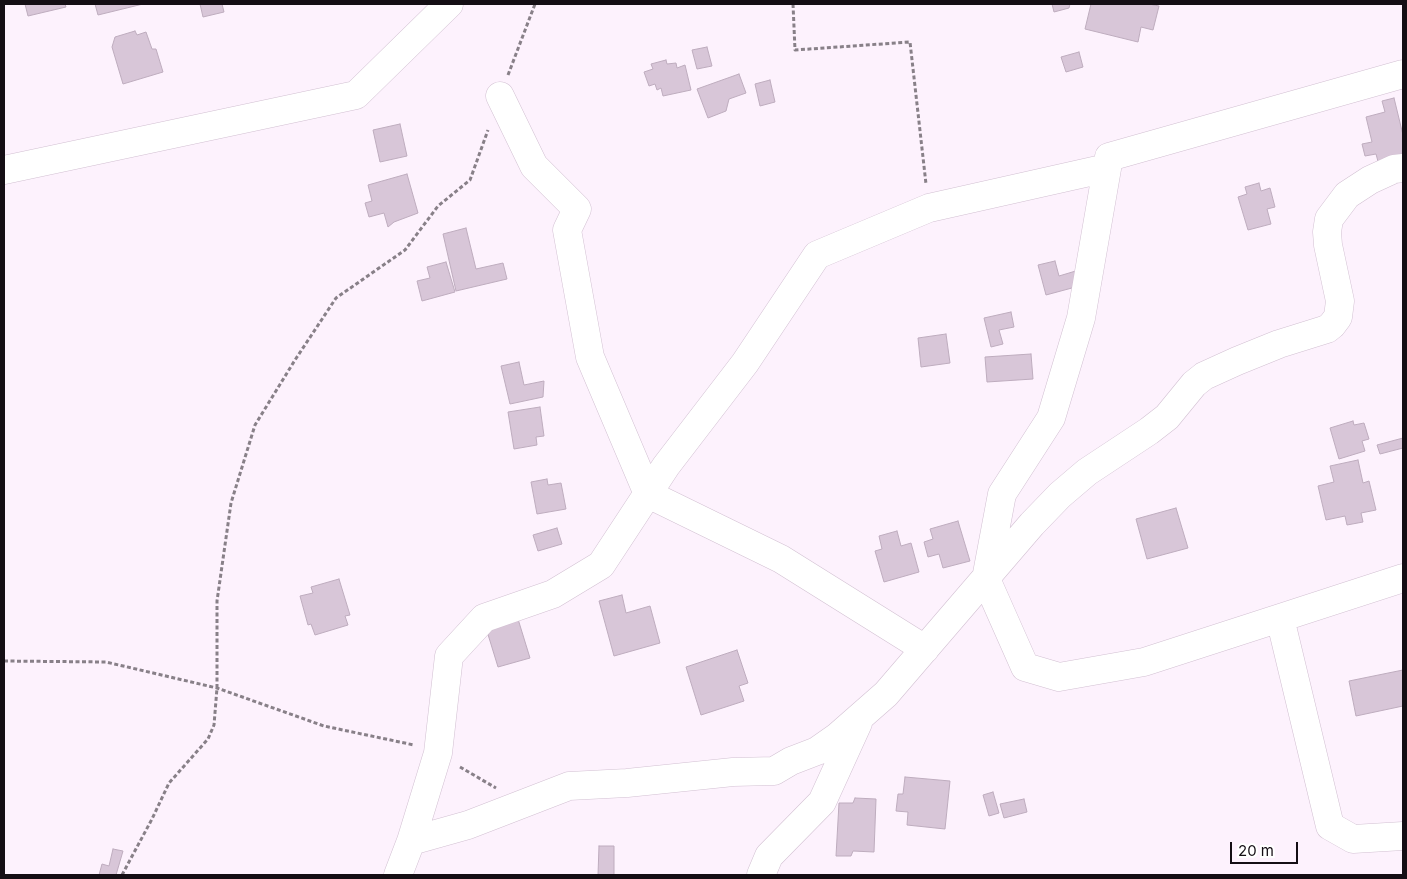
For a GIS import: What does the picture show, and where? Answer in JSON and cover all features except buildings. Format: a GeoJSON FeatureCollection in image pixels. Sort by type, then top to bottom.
{"type":"FeatureCollection","features":[{"type":"Feature","properties":{"kind":"street"},"geometry":{"type":"LineString","coordinates":[[4,170],[356,94],[449,4]]}},
{"type":"Feature","properties":{"kind":"street"},"geometry":{"type":"LineString","coordinates":[[1403,74],[1108,156],[1081,318],[1051,418],[1002,494],[986,579],[1025,667],[1059,677],[1144,662],[1403,578]]}},
{"type":"Feature","properties":{"kind":"street"},"geometry":{"type":"LineString","coordinates":[[500,96],[534,166],[577,209],[567,230],[590,356],[648,494],[781,559],[925,649]]}},
{"type":"Feature","properties":{"kind":"street"},"geometry":{"type":"LineString","coordinates":[[398,875],[411,841],[438,753],[449,656],[484,618],[553,594],[601,565],[666,466],[745,363],[817,255],[928,208],[1107,168]]}},
{"type":"Feature","properties":{"kind":"street"},"geometry":{"type":"LineString","coordinates":[[411,841],[468,825],[569,786],[627,783],[733,772],[774,771],[791,761],[817,752],[886,694],[1060,495],[1087,472],[1167,417],[1194,384],[1204,376],[1279,344],[1327,329],[1332,325],[1338,317],[1340,300],[1328,245],[1329,219],[1347,195],[1370,180],[1394,169],[1403,168]]}},
{"type":"Feature","properties":{"kind":"street"},"geometry":{"type":"LineString","coordinates":[[1280,618],[1330,826],[1353,839],[1403,836]]}},
{"type":"Feature","properties":{"kind":"street"},"geometry":{"type":"LineString","coordinates":[[761,875],[769,856],[822,802],[860,717]]}},
{"type":"Feature","properties":{"kind":"path"},"geometry":{"type":"LineString","coordinates":[[122,875],[169,783],[212,732],[217,688],[217,601],[231,503],[255,425],[336,298],[405,250],[438,206],[470,180],[535,4]]}},
{"type":"Feature","properties":{"kind":"path"},"geometry":{"type":"LineString","coordinates":[[793,4],[795,50],[910,42],[928,208]]}},
{"type":"Feature","properties":{"kind":"path"},"geometry":{"type":"LineString","coordinates":[[4,661],[106,662],[217,688],[324,726],[410,744],[438,753],[523,804]]}}]}
